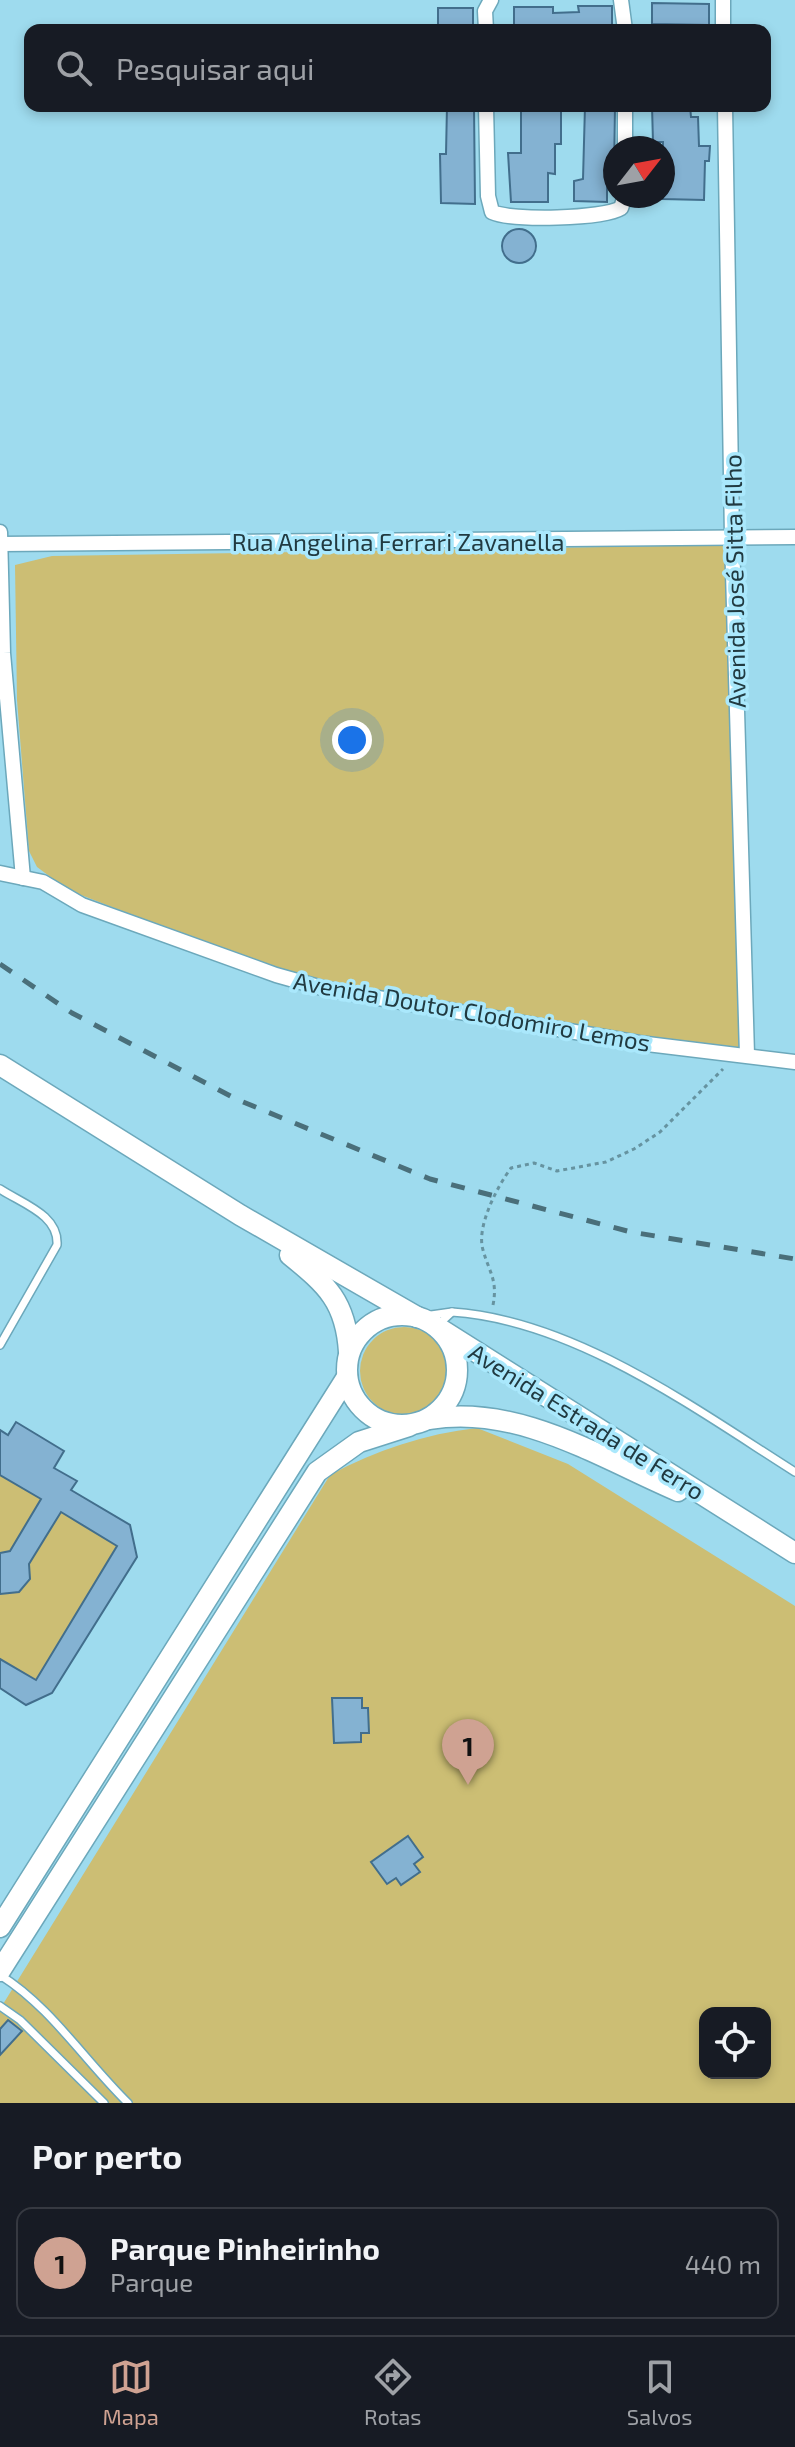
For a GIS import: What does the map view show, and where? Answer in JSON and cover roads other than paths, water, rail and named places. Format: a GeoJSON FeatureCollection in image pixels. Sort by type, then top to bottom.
{"type":"FeatureCollection","features":[{"type":"Feature","properties":{"kind":"main road","name":"Avenida Estrada de Ferro"},"geometry":{"type":"LineString","coordinates":[[0,1065],[240,1215],[437,1327],[795,1553]]}},
{"type":"Feature","properties":{"kind":"main road","name":"Avenida Estrada de Ferro"},"geometry":{"type":"LineString","coordinates":[[240,1215],[316,1276],[336,1298],[347,1326],[347,1377]]}},
{"type":"Feature","properties":{"kind":"main road"},"geometry":{"type":"LineString","coordinates":[[349,1355],[359,1336],[375,1322],[396,1315],[417,1317]]}},
{"type":"Feature","properties":{"kind":"main road","name":"Avenida Estrada de Ferro"},"geometry":{"type":"LineString","coordinates":[[430,1419],[451,1395],[458,1364],[451,1343],[437,1327]]}},
{"type":"Feature","properties":{"kind":"main road"},"geometry":{"type":"LineString","coordinates":[[347,1377],[354,1397],[368,1414],[388,1424],[409,1426]]}},
{"type":"Feature","properties":{"kind":"main road"},"geometry":{"type":"LineString","coordinates":[[0,1927],[347,1377]]}},
{"type":"Feature","properties":{"kind":"main road","name":"Avenida Estrada de Ferro"},"geometry":{"type":"LineString","coordinates":[[0,1973],[317,1472],[359,1442],[430,1419],[456,1414],[508,1419],[736,1516]]}},
{"type":"Feature","properties":{"kind":"street"},"geometry":{"type":"LineString","coordinates":[[486,24],[485,11],[491,0]]}},
{"type":"Feature","properties":{"kind":"street"},"geometry":{"type":"LineString","coordinates":[[621,0],[624,24]]}},
{"type":"Feature","properties":{"kind":"street"},"geometry":{"type":"LineString","coordinates":[[723,0],[723,24]]}},
{"type":"Feature","properties":{"kind":"street"},"geometry":{"type":"LineString","coordinates":[[486,112],[488,196],[492,212],[516,216],[607,214],[621,208]]}},
{"type":"Feature","properties":{"kind":"street"},"geometry":{"type":"LineString","coordinates":[[625,112],[625,136]]}},
{"type":"Feature","properties":{"kind":"street","name":"Avenida José Sitta Filho"},"geometry":{"type":"LineString","coordinates":[[725,112],[732,538],[747,1055]]}},
{"type":"Feature","properties":{"kind":"street"},"geometry":{"type":"LineString","coordinates":[[0,532],[1,653],[23,878]]}},
{"type":"Feature","properties":{"kind":"street","name":"Rua Angelina Ferrari Zavanella"},"geometry":{"type":"LineString","coordinates":[[1,544],[795,537]]}},
{"type":"Feature","properties":{"kind":"street","name":"Avenida Doutor Clodomiro Lemos"},"geometry":{"type":"LineString","coordinates":[[0,873],[43,882],[82,905],[193,946],[326,989],[639,1043],[795,1062]]}},
{"type":"Feature","properties":{"kind":"lane"},"geometry":{"type":"LineString","coordinates":[[0,1189],[52,1220],[58,1231],[57,1245],[0,1345]]}},
{"type":"Feature","properties":{"kind":"lane"},"geometry":{"type":"LineString","coordinates":[[437,1327],[452,1312]]}},
{"type":"Feature","properties":{"kind":"lane"},"geometry":{"type":"LineString","coordinates":[[417,1317],[452,1312],[492,1314],[553,1336],[626,1369],[795,1472]]}},
{"type":"Feature","properties":{"kind":"lane"},"geometry":{"type":"LineString","coordinates":[[0,1973],[36,2000],[87,2062],[128,2103]]}},
{"type":"Feature","properties":{"kind":"lane"},"geometry":{"type":"LineString","coordinates":[[0,2006],[20,2020],[104,2103]]}},
{"type":"Feature","properties":{"kind":"lane"},"geometry":{"type":"LineString","coordinates":[[74,2074],[87,2062]]}},
{"type":"Feature","properties":{"kind":"railway"},"geometry":{"type":"LineString","coordinates":[[0,964],[72,1013],[236,1099],[430,1179],[631,1232],[795,1259]]}},
{"type":"Feature","properties":{"kind":"place","name":"Parque Pinheirinho"},"geometry":{"type":"Point","coordinates":[468,1785]}}]}
